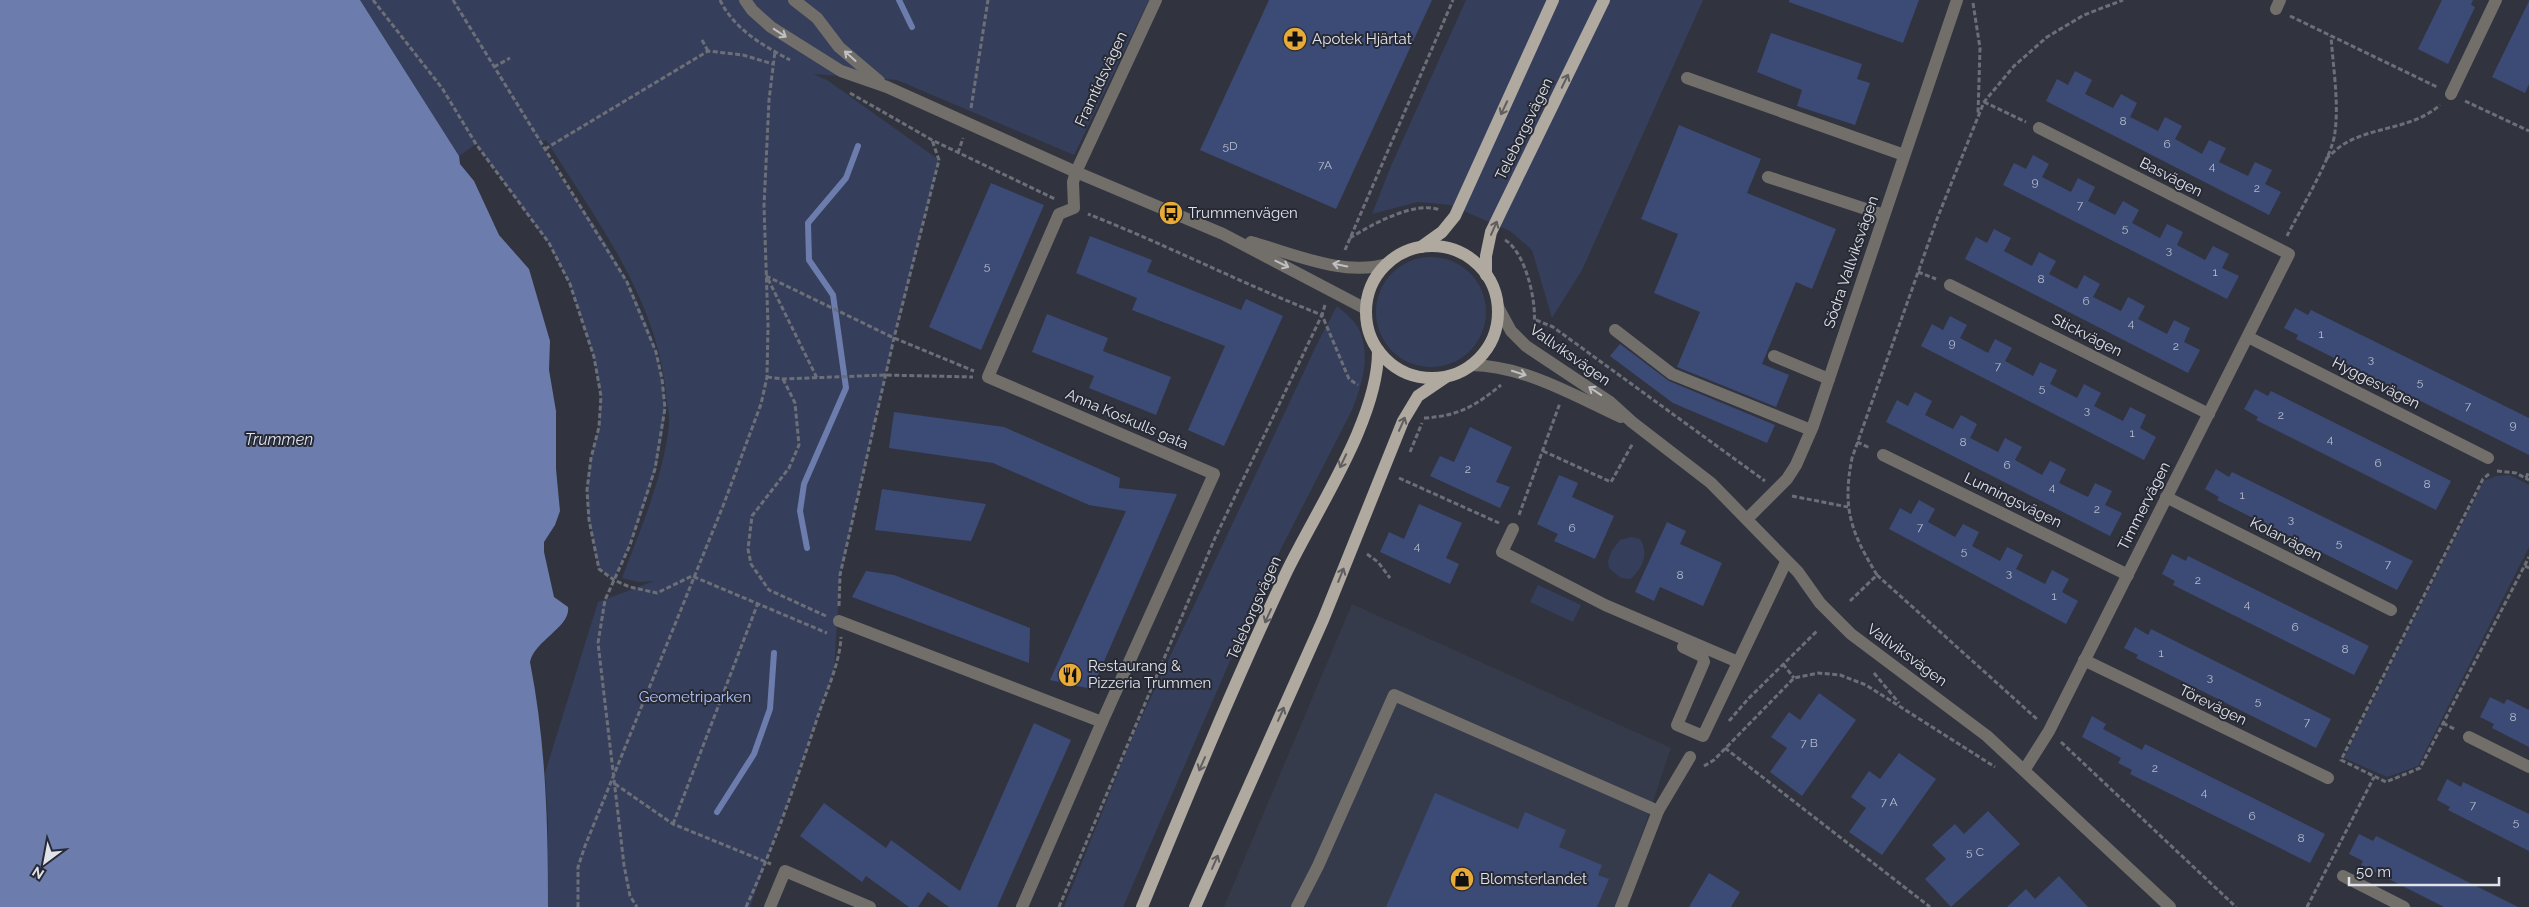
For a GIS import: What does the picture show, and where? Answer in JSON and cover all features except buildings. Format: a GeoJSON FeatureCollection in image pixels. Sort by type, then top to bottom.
{"type":"FeatureCollection","features":[{"type":"Feature","properties":{"kind":"main road","name":"Teleborgsvägen"},"geometry":{"type":"LineString","coordinates":[[1421,247],[1442,232],[1455,216],[1553,0]]}},
{"type":"Feature","properties":{"kind":"main road","name":"Teleborgsvägen"},"geometry":{"type":"LineString","coordinates":[[1486,275],[1486,256],[1491,232],[1604,0]]}},
{"type":"Feature","properties":{"kind":"main road"},"geometry":{"type":"LineString","coordinates":[[1195,907],[1323,620],[1409,410],[1422,392],[1446,376],[1471,365],[1483,354],[1492,340],[1497,324],[1498,307],[1492,285],[1486,275],[1474,261],[1458,252],[1439,247],[1421,247],[1403,253],[1387,264],[1372,284],[1366,309],[1369,330],[1378,350],[1391,364],[1408,373],[1427,378],[1446,376]]}},
{"type":"Feature","properties":{"kind":"main road","name":"Teleborgsvägen"},"geometry":{"type":"LineString","coordinates":[[1142,907],[1288,571],[1332,485],[1373,395],[1377,379],[1378,350]]}},
{"type":"Feature","properties":{"kind":"street"},"geometry":{"type":"LineString","coordinates":[[745,0],[752,10],[780,33],[842,71],[887,87],[1076,172],[1223,234],[1366,309]]}},
{"type":"Feature","properties":{"kind":"street"},"geometry":{"type":"LineString","coordinates":[[794,0],[817,18],[839,46],[887,87]]}},
{"type":"Feature","properties":{"kind":"street","name":"Framtidsvägen"},"geometry":{"type":"LineString","coordinates":[[1076,172],[1156,0]]}},
{"type":"Feature","properties":{"kind":"street","name":"Södra Vallviksvägen"},"geometry":{"type":"LineString","coordinates":[[1748,518],[1778,489],[1796,465],[1811,430],[1957,0]]}},
{"type":"Feature","properties":{"kind":"street"},"geometry":{"type":"LineString","coordinates":[[2451,94],[2496,0]]}},
{"type":"Feature","properties":{"kind":"street"},"geometry":{"type":"LineString","coordinates":[[1687,78],[1904,155]]}},
{"type":"Feature","properties":{"kind":"street","name":"Basvägen"},"geometry":{"type":"LineString","coordinates":[[2039,128],[2285,252]]}},
{"type":"Feature","properties":{"kind":"street"},"geometry":{"type":"LineString","coordinates":[[988,377],[1059,214],[1074,208],[1073,182],[1076,172]]}},
{"type":"Feature","properties":{"kind":"street"},"geometry":{"type":"LineString","coordinates":[[1768,177],[1884,215]]}},
{"type":"Feature","properties":{"kind":"street"},"geometry":{"type":"LineString","coordinates":[[1223,234],[1339,265],[1371,269],[1387,264]]}},
{"type":"Feature","properties":{"kind":"street","name":"Timmervägen"},"geometry":{"type":"LineString","coordinates":[[2025,769],[2049,731],[2248,338],[2285,252]]}},
{"type":"Feature","properties":{"kind":"street","name":"Stickvägen"},"geometry":{"type":"LineString","coordinates":[[1950,285],[2209,414]]}},
{"type":"Feature","properties":{"kind":"street","name":"Vallviksvägen"},"geometry":{"type":"LineString","coordinates":[[1498,307],[1511,332],[1526,346],[1610,402],[1632,422],[1711,483],[1748,518],[1786,562],[1798,572],[1820,602],[1851,634],[1988,736],[2170,907]]}},
{"type":"Feature","properties":{"kind":"street"},"geometry":{"type":"LineString","coordinates":[[1615,330],[1672,374],[1811,430]]}},
{"type":"Feature","properties":{"kind":"street","name":"Hyggesvägen"},"geometry":{"type":"LineString","coordinates":[[2248,338],[2488,458]]}},
{"type":"Feature","properties":{"kind":"street"},"geometry":{"type":"LineString","coordinates":[[1774,356],[1829,379]]}},
{"type":"Feature","properties":{"kind":"street","name":"Vallviksvägen"},"geometry":{"type":"LineString","coordinates":[[1471,365],[1512,371],[1562,389],[1632,422]]}},
{"type":"Feature","properties":{"kind":"street","name":"Anna Koskulls gata"},"geometry":{"type":"LineString","coordinates":[[988,377],[1214,474],[1102,722],[1022,907]]}},
{"type":"Feature","properties":{"kind":"street","name":"Lunningsvägen"},"geometry":{"type":"LineString","coordinates":[[1883,454],[2128,575]]}},
{"type":"Feature","properties":{"kind":"street","name":"Kolarvägen"},"geometry":{"type":"LineString","coordinates":[[2166,498],[2391,610]]}},
{"type":"Feature","properties":{"kind":"street"},"geometry":{"type":"LineString","coordinates":[[1513,529],[1502,552],[1605,604],[1738,662]]}},
{"type":"Feature","properties":{"kind":"street"},"geometry":{"type":"LineString","coordinates":[[1684,646],[1702,656],[1704,662],[1677,725],[1703,736],[1786,562]]}},
{"type":"Feature","properties":{"kind":"street"},"geometry":{"type":"LineString","coordinates":[[838,621],[1102,722]]}},
{"type":"Feature","properties":{"kind":"street","name":"Törevägen"},"geometry":{"type":"LineString","coordinates":[[2084,660],[2328,778]]}},
{"type":"Feature","properties":{"kind":"street"},"geometry":{"type":"LineString","coordinates":[[1297,907],[1318,866],[1394,695],[1658,811]]}},
{"type":"Feature","properties":{"kind":"street"},"geometry":{"type":"LineString","coordinates":[[2469,737],[2529,767]]}},
{"type":"Feature","properties":{"kind":"street"},"geometry":{"type":"LineString","coordinates":[[1621,907],[1658,811],[1690,757]]}},
{"type":"Feature","properties":{"kind":"street"},"geometry":{"type":"LineString","coordinates":[[770,907],[785,871],[870,907]]}},
{"type":"Feature","properties":{"kind":"street"},"geometry":{"type":"LineString","coordinates":[[2343,876],[2404,907]]}},
{"type":"Feature","properties":{"kind":"path"},"geometry":{"type":"LineString","coordinates":[[373,0],[442,88],[476,144],[549,243],[570,284],[594,356],[601,396],[599,427],[591,458],[587,490],[589,520],[599,568],[614,580],[630,587],[657,593],[692,576],[841,639]]}},
{"type":"Feature","properties":{"kind":"path"},"geometry":{"type":"LineString","coordinates":[[453,0],[544,149],[603,239],[627,282],[656,352],[662,379],[665,408],[655,469],[646,500],[605,600],[598,643],[624,865],[630,896],[637,907]]}},
{"type":"Feature","properties":{"kind":"path"},"geometry":{"type":"LineString","coordinates":[[720,0],[728,17],[759,42],[792,61]]}},
{"type":"Feature","properties":{"kind":"path"},"geometry":{"type":"LineString","coordinates":[[958,152],[967,124],[988,0]]}},
{"type":"Feature","properties":{"kind":"path"},"geometry":{"type":"LineString","coordinates":[[1339,265],[1453,0]]}},
{"type":"Feature","properties":{"kind":"path"},"geometry":{"type":"LineString","coordinates":[[1973,0],[1980,48],[1978,117]]}},
{"type":"Feature","properties":{"kind":"path"},"geometry":{"type":"LineString","coordinates":[[2278,4],[2331,36],[2529,131]]}},
{"type":"Feature","properties":{"kind":"path"},"geometry":{"type":"LineString","coordinates":[[578,907],[578,866],[614,772],[669,642],[692,576],[745,448],[761,404],[767,377],[764,189],[769,100],[773,64],[780,33]]}},
{"type":"Feature","properties":{"kind":"path"},"geometry":{"type":"LineString","coordinates":[[2285,252],[2335,134],[2336,108],[2331,36]]}},
{"type":"Feature","properties":{"kind":"path"},"geometry":{"type":"LineString","coordinates":[[702,40],[708,51]]}},
{"type":"Feature","properties":{"kind":"path"},"geometry":{"type":"LineString","coordinates":[[544,149],[708,51],[743,55],[773,64]]}},
{"type":"Feature","properties":{"kind":"path"},"geometry":{"type":"LineString","coordinates":[[494,67],[510,58]]}},
{"type":"Feature","properties":{"kind":"path"},"geometry":{"type":"LineString","coordinates":[[843,89],[932,140],[1074,208],[1160,242],[1252,287],[1322,315],[1349,379],[1373,395]]}},
{"type":"Feature","properties":{"kind":"path"},"geometry":{"type":"LineString","coordinates":[[2326,159],[2343,144],[2364,135],[2427,117],[2451,94]]}},
{"type":"Feature","properties":{"kind":"path"},"geometry":{"type":"LineString","coordinates":[[1984,102],[2039,128]]}},
{"type":"Feature","properties":{"kind":"path"},"geometry":{"type":"LineString","coordinates":[[746,907],[810,740],[834,670],[841,639],[838,621],[840,575],[885,375],[939,160],[932,140]]}},
{"type":"Feature","properties":{"kind":"path"},"geometry":{"type":"LineString","coordinates":[[1350,238],[1374,223],[1404,213],[1433,208],[1455,216]]}},
{"type":"Feature","properties":{"kind":"path"},"geometry":{"type":"LineString","coordinates":[[1491,232],[1508,242],[1526,270],[1533,297],[1536,320],[1526,346]]}},
{"type":"Feature","properties":{"kind":"path"},"geometry":{"type":"LineString","coordinates":[[766,276],[894,338],[988,377]]}},
{"type":"Feature","properties":{"kind":"path"},"geometry":{"type":"LineString","coordinates":[[766,276],[817,378]]}},
{"type":"Feature","properties":{"kind":"path"},"geometry":{"type":"LineString","coordinates":[[1059,907],[1215,538],[1322,315],[1330,289]]}},
{"type":"Feature","properties":{"kind":"path"},"geometry":{"type":"LineString","coordinates":[[1536,320],[1553,326],[1778,489],[1795,497],[1848,507]]}},
{"type":"Feature","properties":{"kind":"path"},"geometry":{"type":"LineString","coordinates":[[1409,410],[1425,418],[1449,416],[1472,407],[1501,385],[1512,371]]}},
{"type":"Feature","properties":{"kind":"path"},"geometry":{"type":"LineString","coordinates":[[767,377],[783,379],[885,375],[988,377]]}},
{"type":"Feature","properties":{"kind":"path"},"geometry":{"type":"LineString","coordinates":[[783,379],[795,403],[799,445],[789,468],[752,516],[748,549],[751,564],[769,590],[838,621]]}},
{"type":"Feature","properties":{"kind":"path"},"geometry":{"type":"LineString","coordinates":[[1501,385],[1509,387]]}},
{"type":"Feature","properties":{"kind":"path"},"geometry":{"type":"LineString","coordinates":[[1552,399],[1567,403]]}},
{"type":"Feature","properties":{"kind":"path"},"geometry":{"type":"LineString","coordinates":[[1399,478],[1513,529],[1560,401]]}},
{"type":"Feature","properties":{"kind":"path"},"geometry":{"type":"LineString","coordinates":[[1543,451],[1611,482],[1635,440]]}},
{"type":"Feature","properties":{"kind":"path"},"geometry":{"type":"LineString","coordinates":[[2529,471],[2527,479],[2508,471],[2490,473],[2483,479],[2341,760],[2386,782],[2420,768],[2529,557]]}},
{"type":"Feature","properties":{"kind":"path"},"geometry":{"type":"LineString","coordinates":[[1367,553],[1378,562],[1390,578]]}},
{"type":"Feature","properties":{"kind":"path"},"geometry":{"type":"LineString","coordinates":[[2525,566],[2529,568]]}},
{"type":"Feature","properties":{"kind":"path"},"geometry":{"type":"LineString","coordinates":[[673,824],[758,603]]}},
{"type":"Feature","properties":{"kind":"path"},"geometry":{"type":"LineString","coordinates":[[1724,728],[1783,664],[1817,631]]}},
{"type":"Feature","properties":{"kind":"path"},"geometry":{"type":"LineString","coordinates":[[1783,664],[1794,678]]}},
{"type":"Feature","properties":{"kind":"path"},"geometry":{"type":"LineString","coordinates":[[1872,671],[1901,705]]}},
{"type":"Feature","properties":{"kind":"path"},"geometry":{"type":"LineString","coordinates":[[1702,767],[1725,748],[1794,678],[1818,673],[1840,675],[1866,685],[1901,705],[1998,770]]}},
{"type":"Feature","properties":{"kind":"path"},"geometry":{"type":"LineString","coordinates":[[1725,748],[1930,907]]}},
{"type":"Feature","properties":{"kind":"path"},"geometry":{"type":"LineString","coordinates":[[2307,907],[2374,777]]}},
{"type":"Feature","properties":{"kind":"path"},"geometry":{"type":"LineString","coordinates":[[615,784],[673,824],[785,871]]}},
{"type":"Feature","properties":{"kind":"shaded area"},"geometry":{"type":"Polygon","coordinates":[[[1352,604],[1671,748],[1617,907],[1224,907],[1352,604]]]}},
{"type":"Feature","properties":{"kind":"green space","name":"Geometriparken"},"geometry":{"type":"Polygon","coordinates":[[[360,0],[1149,0],[1074,155],[897,80],[813,74],[827,80],[939,160],[894,338],[840,575],[834,670],[750,907],[548,907],[548,822],[545,773],[598,602],[654,581],[639,582],[622,578],[657,484],[666,445],[669,418],[661,360],[651,326],[621,261],[546,140],[540,142],[602,237],[635,297],[654,343],[664,388],[663,432],[654,476],[632,539],[614,580],[599,569],[589,520],[587,490],[591,458],[599,427],[601,396],[594,357],[570,284],[549,243],[476,144],[459,156],[360,0]]]}},
{"type":"Feature","properties":{"kind":"green space"},"geometry":{"type":"Polygon","coordinates":[[[1466,0],[1703,0],[1582,270],[1552,318],[1532,250],[1510,231],[1450,205],[1418,202],[1372,214],[1391,166],[1466,0]]]}},
{"type":"Feature","properties":{"kind":"green space"},"geometry":{"type":"Polygon","coordinates":[[[1431,257],[1452,262],[1470,273],[1481,291],[1486,312],[1481,333],[1470,351],[1452,362],[1431,367],[1410,362],[1392,351],[1381,333],[1376,312],[1381,291],[1392,273],[1410,262],[1431,257]]]}},
{"type":"Feature","properties":{"kind":"green space"},"geometry":{"type":"Polygon","coordinates":[[[1337,306],[1357,326],[1363,339],[1364,370],[1352,410],[1267,576],[1123,907],[1064,907],[1134,733],[1317,344],[1337,306]]]}},
{"type":"Feature","properties":{"kind":"green space"},"geometry":{"type":"Polygon","coordinates":[[[2510,475],[2529,485],[2529,547],[2418,766],[2387,777],[2344,758],[2484,481],[2496,476],[2510,475]]]}},
{"type":"Feature","properties":{"kind":"green space"},"geometry":{"type":"Polygon","coordinates":[[[1631,537],[1640,539],[1643,544],[1643,560],[1635,575],[1630,579],[1621,578],[1609,568],[1608,561],[1612,550],[1620,540],[1631,537]]]}},
{"type":"Feature","properties":{"kind":"green space"},"geometry":{"type":"Polygon","coordinates":[[[1538,585],[1581,605],[1573,622],[1530,602],[1538,585]]]}},
{"type":"Feature","properties":{"kind":"water","name":"Trummen"},"geometry":{"type":"Polygon","coordinates":[[[0,0],[360,0],[459,156],[460,164],[474,181],[499,235],[529,269],[550,341],[549,370],[556,411],[556,469],[560,511],[555,525],[544,542],[544,552],[554,597],[568,607],[564,621],[538,647],[530,662],[543,753],[548,907],[0,907],[0,0]]]}},
{"type":"Feature","properties":{"kind":"waterway"},"geometry":{"type":"LineString","coordinates":[[899,0],[912,27]]}},
{"type":"Feature","properties":{"kind":"waterway"},"geometry":{"type":"LineString","coordinates":[[807,548],[800,511],[804,484],[846,388],[833,295],[809,260],[808,223],[846,178],[858,146]]}},
{"type":"Feature","properties":{"kind":"waterway"},"geometry":{"type":"LineString","coordinates":[[717,812],[754,754],[770,709],[774,653]]}},
{"type":"Feature","properties":{"kind":"place","name":"Apotek Hjärtat"},"geometry":{"type":"Point","coordinates":[1295,39]}},
{"type":"Feature","properties":{"kind":"place","name":"Trummenvägen"},"geometry":{"type":"Point","coordinates":[1171,213]}},
{"type":"Feature","properties":{"kind":"place","name":"Restaurang & Pizzeria Trummen"},"geometry":{"type":"Point","coordinates":[1070,675]}},
{"type":"Feature","properties":{"kind":"place","name":"Blomsterlandet"},"geometry":{"type":"Point","coordinates":[1462,879]}}]}
